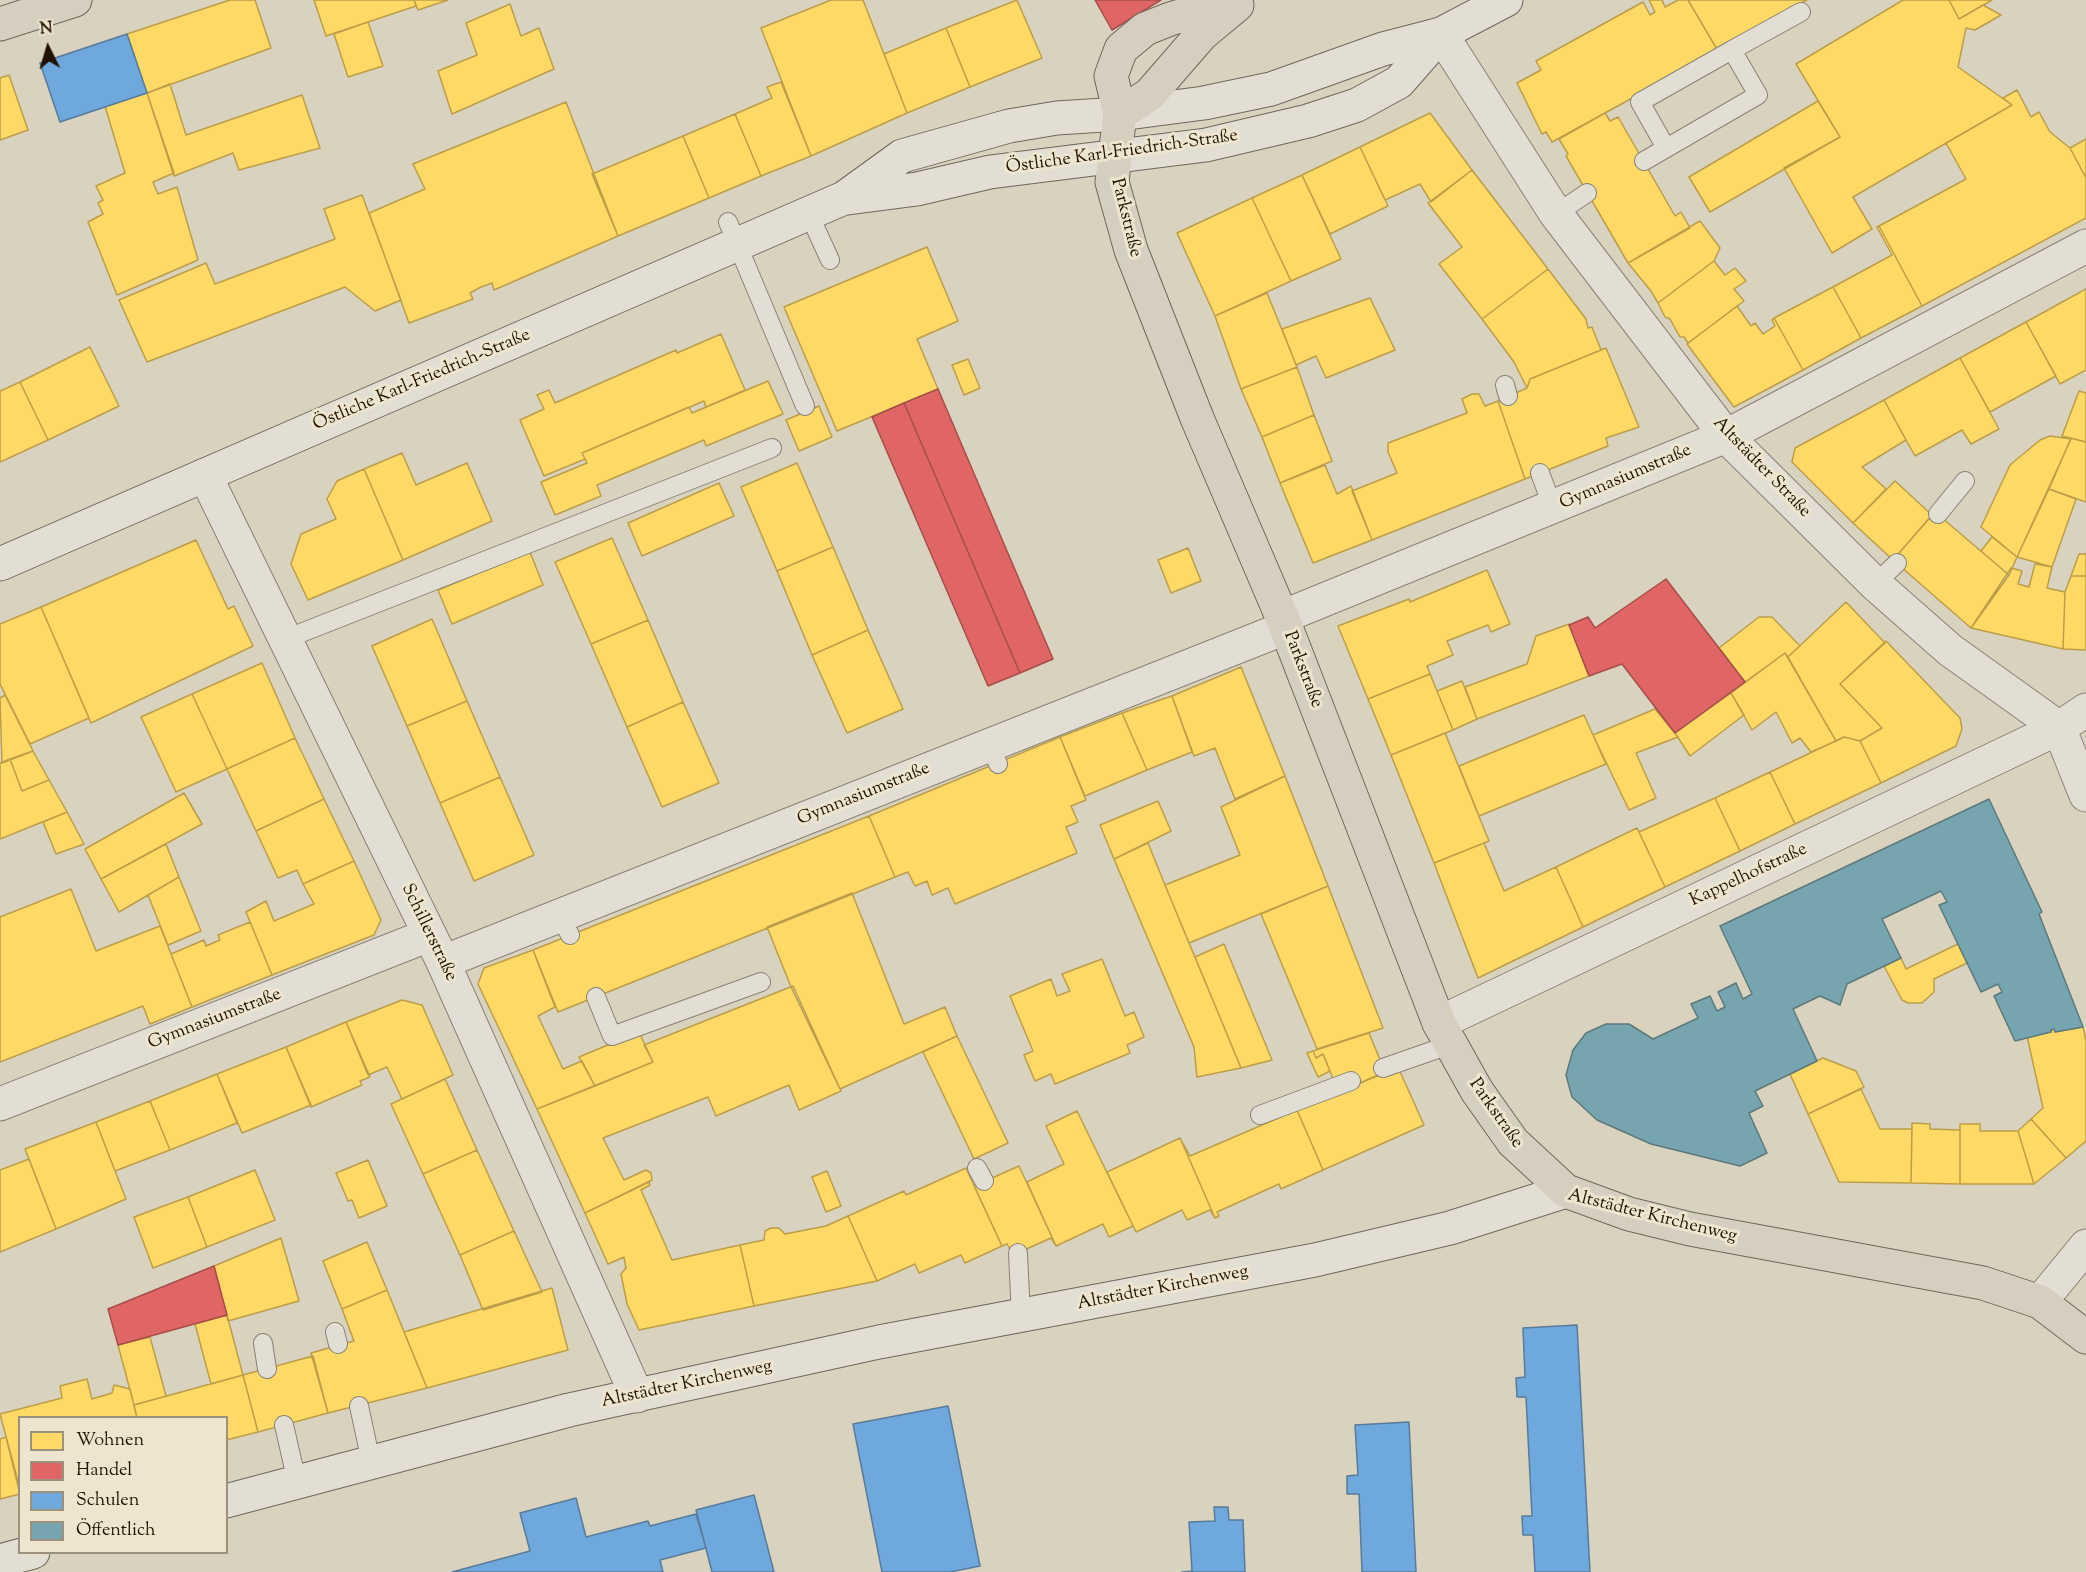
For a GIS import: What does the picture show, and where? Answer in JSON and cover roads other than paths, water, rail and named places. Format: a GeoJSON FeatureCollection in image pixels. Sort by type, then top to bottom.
{"type":"FeatureCollection","features":[{"type":"Feature","properties":{"kind":"main road"},"geometry":{"type":"LineString","coordinates":[[0,24],[75,0]]}},
{"type":"Feature","properties":{"kind":"main road","name":"Parkstraße"},"geometry":{"type":"LineString","coordinates":[[1235,0],[1170,18],[1145,29],[1121,49],[1111,76],[1114,97],[1120,114],[1113,158],[1113,182],[1131,250],[1197,418],[1283,622],[1444,1034],[1513,1142],[1566,1191]]}},
{"type":"Feature","properties":{"kind":"main road"},"geometry":{"type":"LineString","coordinates":[[1120,114],[1150,94],[1202,34],[1243,0]]}},
{"type":"Feature","properties":{"kind":"main road","name":"Altstädter Kirchenweg"},"geometry":{"type":"LineString","coordinates":[[1566,1191],[1629,1214],[1690,1229],[1983,1283],[2040,1302],[2086,1337]]}},
{"type":"Feature","properties":{"kind":"street","name":"Östliche Karl-Friedrich-Straße"},"geometry":{"type":"LineString","coordinates":[[0,564],[205,476],[732,234],[809,214],[844,198],[902,156],[1009,126],[1057,118],[1120,114],[1204,103],[1271,89],[1383,50],[1441,34],[1506,0]]}},
{"type":"Feature","properties":{"kind":"street","name":"Östliche Karl-Friedrich-Straße"},"geometry":{"type":"LineString","coordinates":[[844,198],[917,189],[990,172],[1206,145],[1308,121],[1357,105],[1399,82],[1441,34]]}},
{"type":"Feature","properties":{"kind":"street","name":"Altstädter Straße"},"geometry":{"type":"LineString","coordinates":[[1441,34],[1556,214],[1726,436],[1886,574],[1950,650],[2059,728]]}},
{"type":"Feature","properties":{"kind":"street","name":"Gymnasiumstraße"},"geometry":{"type":"LineString","coordinates":[[0,1104],[436,949],[565,926],[994,754],[1283,622],[1726,436],[2086,246]]}},
{"type":"Feature","properties":{"kind":"street","name":"Schillerstraße"},"geometry":{"type":"LineString","coordinates":[[205,476],[283,640],[436,949],[637,1396]]}},
{"type":"Feature","properties":{"kind":"street","name":"Kappelhofstraße"},"geometry":{"type":"LineString","coordinates":[[1444,1034],[2059,728],[2086,710]]}},
{"type":"Feature","properties":{"kind":"street"},"geometry":{"type":"LineString","coordinates":[[2059,728],[2086,795]]}},
{"type":"Feature","properties":{"kind":"street","name":"Altstädter Kirchenweg"},"geometry":{"type":"LineString","coordinates":[[228,1500],[518,1423],[879,1342],[1315,1260],[1450,1228],[1566,1191]]}},
{"type":"Feature","properties":{"kind":"street"},"geometry":{"type":"LineString","coordinates":[[2040,1302],[2086,1246]]}},
{"type":"Feature","properties":{"kind":"street"},"geometry":{"type":"LineString","coordinates":[[0,1561],[26,1554]]}},
{"type":"Feature","properties":{"kind":"lane"},"geometry":{"type":"LineString","coordinates":[[1666,147],[1640,102],[1801,12]]}},
{"type":"Feature","properties":{"kind":"lane"},"geometry":{"type":"LineString","coordinates":[[1644,161],[1758,95],[1732,50]]}},
{"type":"Feature","properties":{"kind":"lane"},"geometry":{"type":"LineString","coordinates":[[1556,214],[1587,193]]}},
{"type":"Feature","properties":{"kind":"lane"},"geometry":{"type":"LineString","coordinates":[[809,214],[830,260]]}},
{"type":"Feature","properties":{"kind":"lane"},"geometry":{"type":"LineString","coordinates":[[732,234],[805,406]]}},
{"type":"Feature","properties":{"kind":"lane"},"geometry":{"type":"LineString","coordinates":[[283,640],[772,448]]}},
{"type":"Feature","properties":{"kind":"lane"},"geometry":{"type":"LineString","coordinates":[[1540,473],[1553,508]]}},
{"type":"Feature","properties":{"kind":"lane"},"geometry":{"type":"LineString","coordinates":[[1938,514],[1965,481]]}},
{"type":"Feature","properties":{"kind":"lane"},"geometry":{"type":"LineString","coordinates":[[596,997],[612,1036],[761,982]]}},
{"type":"Feature","properties":{"kind":"lane"},"geometry":{"type":"LineString","coordinates":[[1383,1068],[1444,1034]]}},
{"type":"Feature","properties":{"kind":"lane"},"geometry":{"type":"LineString","coordinates":[[1260,1115],[1351,1081]]}},
{"type":"Feature","properties":{"kind":"lane"},"geometry":{"type":"LineString","coordinates":[[1018,1253],[1021,1317]]}},
{"type":"Feature","properties":{"kind":"lane"},"geometry":{"type":"LineString","coordinates":[[263,1343],[267,1369]]}},
{"type":"Feature","properties":{"kind":"lane"},"geometry":{"type":"LineString","coordinates":[[359,1406],[371,1462]]}},
{"type":"Feature","properties":{"kind":"lane"},"geometry":{"type":"LineString","coordinates":[[284,1425],[297,1482]]}}]}
